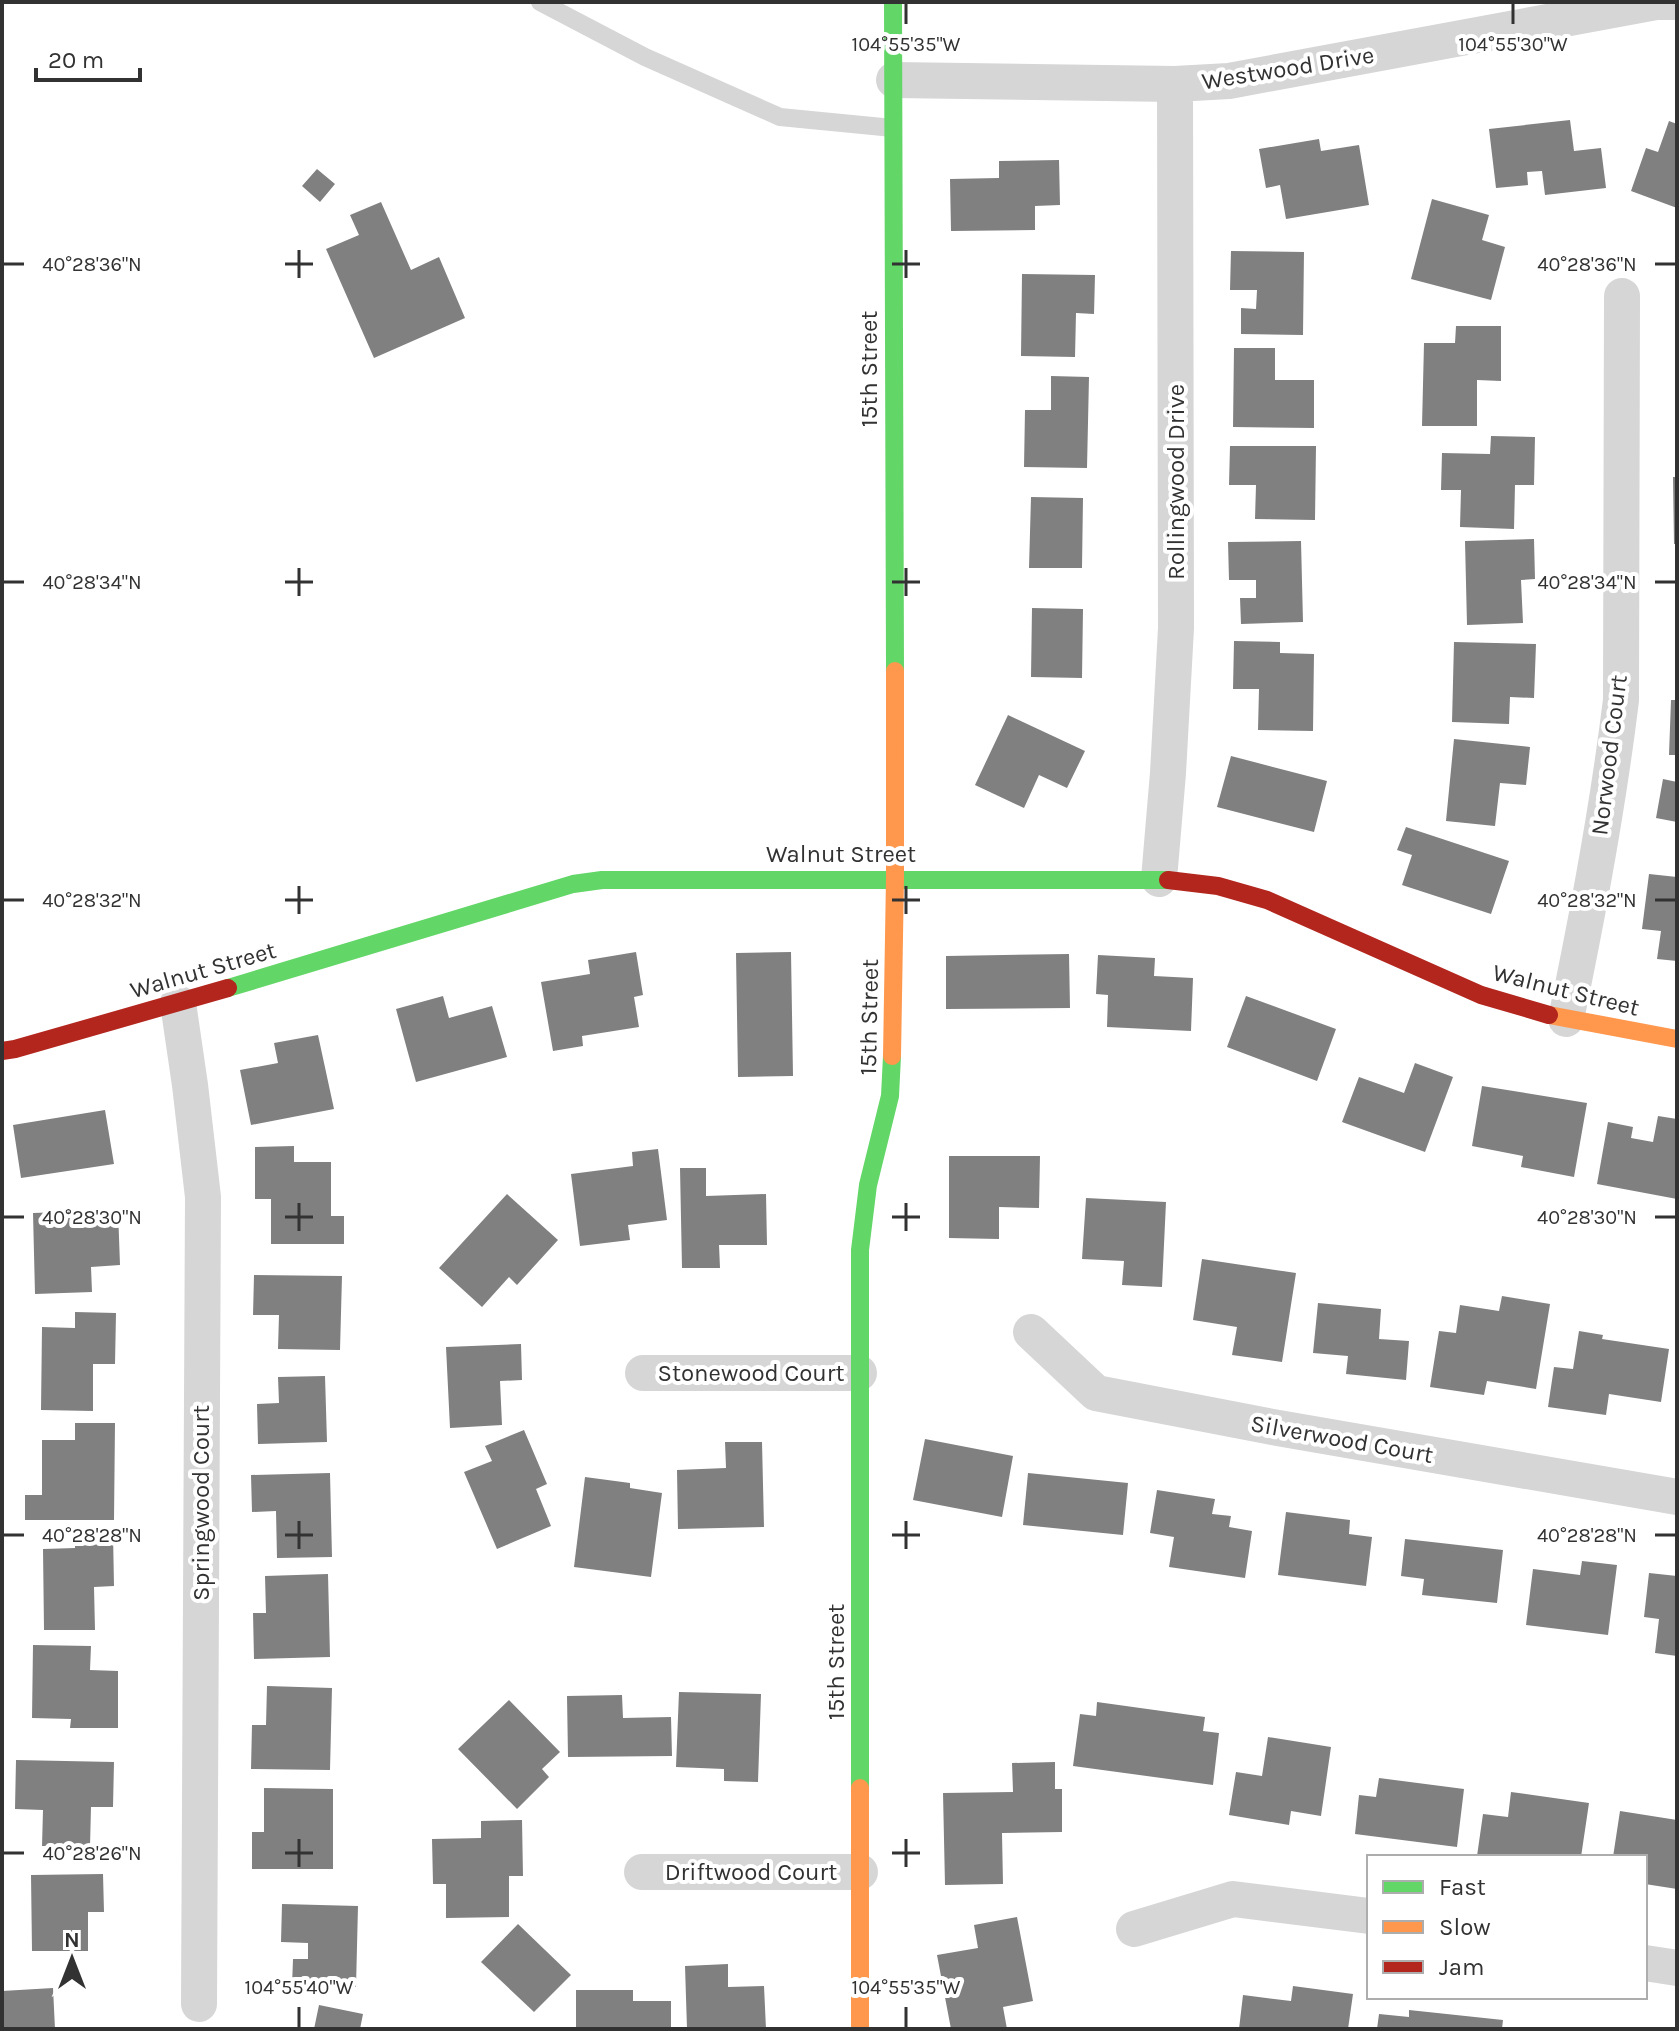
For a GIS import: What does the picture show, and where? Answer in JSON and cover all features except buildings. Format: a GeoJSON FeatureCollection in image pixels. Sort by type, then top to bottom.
{"type":"FeatureCollection","features":[{"type":"Feature","properties":{"kind":"street","name":"15th Street"},"geometry":{"type":"LineString","coordinates":[[860,2029],[860,1250],[870,1176],[889,1109],[892,1084],[895,878],[893,2]]}},
{"type":"Feature","properties":{"kind":"street","name":"Westwood Drive"},"geometry":{"type":"LineString","coordinates":[[894,80],[1175,84],[1229,81],[1656,2],[1675,2]]}},
{"type":"Feature","properties":{"kind":"street","name":"Rollingwood Drive"},"geometry":{"type":"LineString","coordinates":[[1159,879],[1176,628],[1175,84]]}},
{"type":"Feature","properties":{"kind":"street","name":"Norwood Court"},"geometry":{"type":"LineString","coordinates":[[1566,1019],[1615,753],[1621,700],[1622,296]]}},
{"type":"Feature","properties":{"kind":"street","name":"Walnut Street"},"geometry":{"type":"LineString","coordinates":[[2,1051],[178,1003],[573,884],[639,879],[1159,879],[1218,886],[1267,900],[1481,995],[1547,1015],[1677,1039]]}},
{"type":"Feature","properties":{"kind":"street","name":"Springwood Court"},"geometry":{"type":"LineString","coordinates":[[178,1003],[203,1197],[199,2004]]}},
{"type":"Feature","properties":{"kind":"street","name":"Silverwood Court"},"geometry":{"type":"LineString","coordinates":[[1031,1332],[1096,1393],[1677,1497]]}},
{"type":"Feature","properties":{"kind":"street","name":"Stonewood Court"},"geometry":{"type":"LineString","coordinates":[[643,1373],[859,1373]]}},
{"type":"Feature","properties":{"kind":"street","name":"Driftwood Court"},"geometry":{"type":"LineString","coordinates":[[642,1872],[860,1872]]}},
{"type":"Feature","properties":{"kind":"street"},"geometry":{"type":"LineString","coordinates":[[1134,1929],[1233,1899],[1367,1916]]}},
{"type":"Feature","properties":{"kind":"street"},"geometry":{"type":"LineString","coordinates":[[1647,1963],[1677,1968]]}},
{"type":"Feature","properties":{"kind":"lane"},"geometry":{"type":"LineString","coordinates":[[540,2],[645,57],[780,117],[893,128]]}},
{"type":"Feature","properties":{"kind":"traffic: fast"},"geometry":{"type":"LineString","coordinates":[[893,2],[895,671]]}},
{"type":"Feature","properties":{"kind":"traffic: fast"},"geometry":{"type":"LineString","coordinates":[[228,988],[573,884],[602,880],[1168,880]]}},
{"type":"Feature","properties":{"kind":"traffic: fast"},"geometry":{"type":"LineString","coordinates":[[860,1788],[860,1250],[868,1185],[890,1096],[892,1056]]}},
{"type":"Feature","properties":{"kind":"traffic: slow"},"geometry":{"type":"LineString","coordinates":[[892,1056],[895,671]]}},
{"type":"Feature","properties":{"kind":"traffic: slow"},"geometry":{"type":"LineString","coordinates":[[1549,1015],[1677,1039]]}},
{"type":"Feature","properties":{"kind":"traffic: slow"},"geometry":{"type":"LineString","coordinates":[[860,1788],[860,2029]]}},
{"type":"Feature","properties":{"kind":"traffic: jam"},"geometry":{"type":"LineString","coordinates":[[1168,880],[1218,886],[1267,900],[1481,995],[1549,1015]]}},
{"type":"Feature","properties":{"kind":"traffic: jam"},"geometry":{"type":"LineString","coordinates":[[2,1051],[228,988]]}}]}
